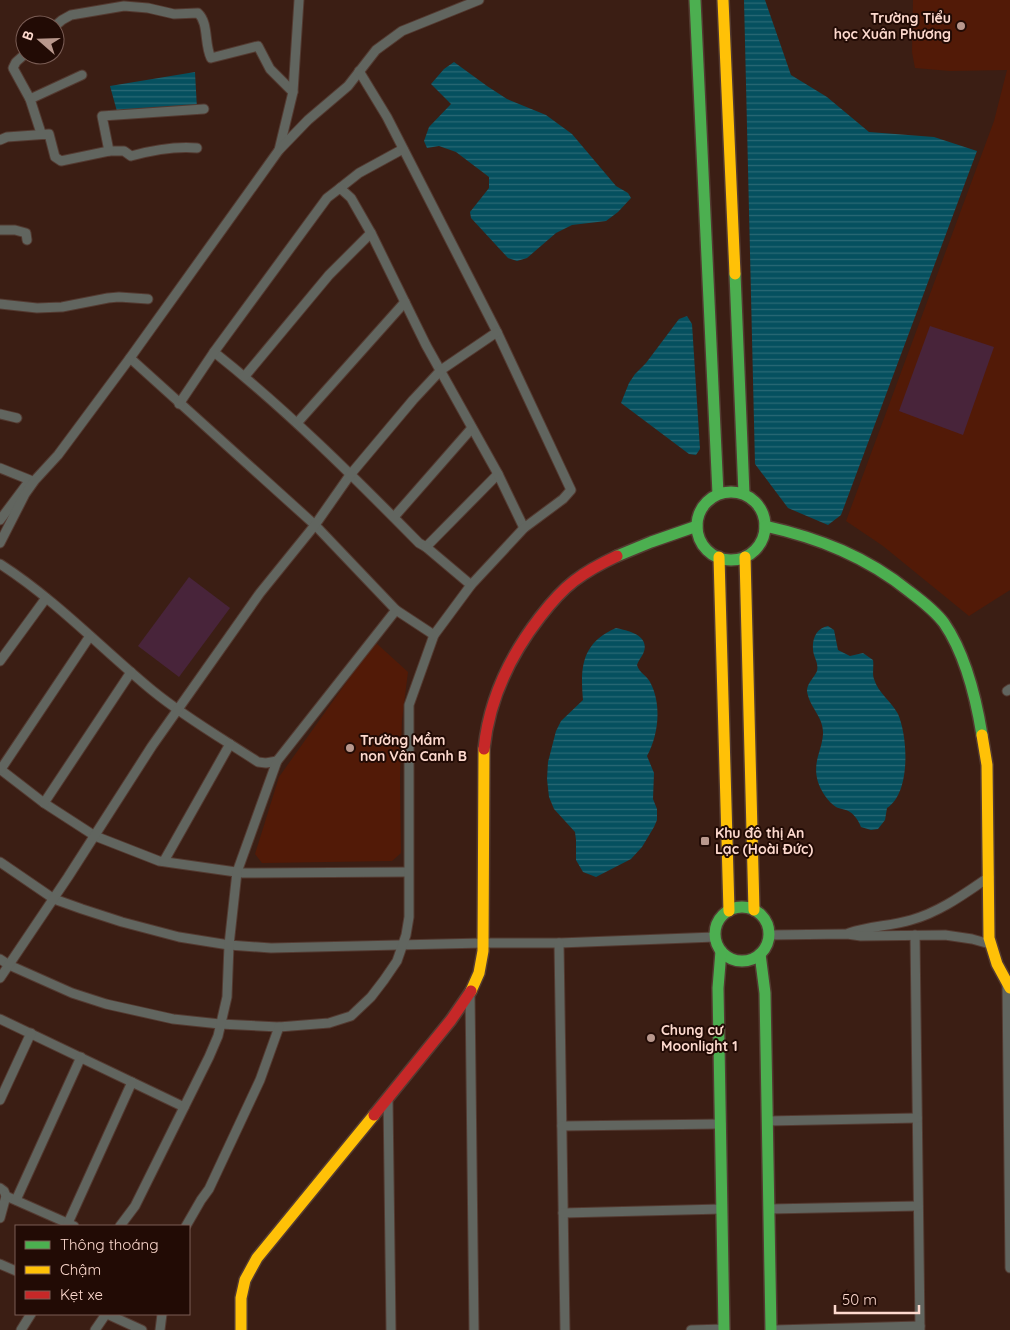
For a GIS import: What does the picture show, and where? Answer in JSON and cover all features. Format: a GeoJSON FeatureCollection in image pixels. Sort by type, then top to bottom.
{"type":"FeatureCollection","features":[{"type":"Feature","properties":{"kind":"street"},"geometry":{"type":"LineString","coordinates":[[278,150],[293,92],[299,0]]}},
{"type":"Feature","properties":{"kind":"street"},"geometry":{"type":"LineString","coordinates":[[0,542],[30,487],[58,455],[130,358],[278,150],[308,120],[348,86],[376,50],[402,31],[479,0]]}},
{"type":"Feature","properties":{"kind":"street"},"geometry":{"type":"LineString","coordinates":[[695,0],[718,494]]}},
{"type":"Feature","properties":{"kind":"street"},"geometry":{"type":"LineString","coordinates":[[723,0],[744,494]]}},
{"type":"Feature","properties":{"kind":"street"},"geometry":{"type":"LineString","coordinates":[[65,19],[124,6],[135,6],[174,14],[198,13],[204,24],[211,58],[258,46],[270,69],[293,92]]}},
{"type":"Feature","properties":{"kind":"street"},"geometry":{"type":"LineString","coordinates":[[15,64],[13,68],[30,99],[41,134]]}},
{"type":"Feature","properties":{"kind":"street"},"geometry":{"type":"LineString","coordinates":[[0,959],[45,982],[106,1004],[154,1015],[220,1024],[279,1027],[329,1023],[351,1016],[371,997],[384,980],[397,961],[404,944],[409,918],[408,705],[434,636],[471,585],[524,528],[563,499],[571,490],[497,332],[387,117],[359,71]]}},
{"type":"Feature","properties":{"kind":"street"},"geometry":{"type":"LineString","coordinates":[[30,99],[82,75]]}},
{"type":"Feature","properties":{"kind":"street"},"geometry":{"type":"LineString","coordinates":[[109,151],[102,116],[204,109]]}},
{"type":"Feature","properties":{"kind":"street"},"geometry":{"type":"LineString","coordinates":[[0,140],[8,137],[49,134],[54,157],[61,161],[109,151],[124,151],[131,156],[165,148],[198,148]]}},
{"type":"Feature","properties":{"kind":"street"},"geometry":{"type":"LineString","coordinates":[[179,404],[214,352],[328,198],[359,173],[403,149]]}},
{"type":"Feature","properties":{"kind":"street"},"geometry":{"type":"LineString","coordinates":[[340,188],[352,198],[371,232],[405,302],[498,474],[524,528]]}},
{"type":"Feature","properties":{"kind":"street"},"geometry":{"type":"LineString","coordinates":[[0,230],[21,231],[26,233],[27,240]]}},
{"type":"Feature","properties":{"kind":"street"},"geometry":{"type":"LineString","coordinates":[[245,376],[329,275],[371,232]]}},
{"type":"Feature","properties":{"kind":"street"},"geometry":{"type":"LineString","coordinates":[[0,304],[36,308],[62,307],[119,297],[148,299]]}},
{"type":"Feature","properties":{"kind":"street"},"geometry":{"type":"LineString","coordinates":[[297,423],[405,302]]}},
{"type":"Feature","properties":{"kind":"street"},"geometry":{"type":"LineString","coordinates":[[0,978],[54,899],[177,710],[260,593],[315,525],[350,475],[413,400],[441,370],[497,332]]}},
{"type":"Feature","properties":{"kind":"street"},"geometry":{"type":"LineString","coordinates":[[214,352],[245,376],[297,423],[420,543],[471,585]]}},
{"type":"Feature","properties":{"kind":"street"},"geometry":{"type":"LineString","coordinates":[[130,358],[315,525],[396,610],[434,636]]}},
{"type":"Feature","properties":{"kind":"street"},"geometry":{"type":"LineString","coordinates":[[0,414],[17,418]]}},
{"type":"Feature","properties":{"kind":"street"},"geometry":{"type":"LineString","coordinates":[[394,517],[472,428]]}},
{"type":"Feature","properties":{"kind":"street"},"geometry":{"type":"LineString","coordinates":[[0,468],[30,480],[0,520]]}},
{"type":"Feature","properties":{"kind":"street"},"geometry":{"type":"LineString","coordinates":[[426,547],[498,474]]}},
{"type":"Feature","properties":{"kind":"street"},"geometry":{"type":"LineString","coordinates":[[734,491],[744,494],[754,500],[761,509],[765,520],[765,531],[761,542],[754,551],[745,557],[734,560],[712,554],[704,547],[699,537],[698,515],[704,505],[718,494],[734,491]]}},
{"type":"Feature","properties":{"kind":"street"},"geometry":{"type":"LineString","coordinates":[[241,1330],[241,1298],[245,1280],[256,1258],[455,1014],[477,978],[482,959],[483,942],[483,763],[492,707],[507,666],[533,624],[548,606],[577,578],[608,559],[634,547],[697,526]]}},
{"type":"Feature","properties":{"kind":"street"},"geometry":{"type":"LineString","coordinates":[[765,526],[818,539],[871,563],[905,587],[934,612],[945,626],[960,656],[974,699],[987,765],[990,944],[994,960],[1009,986],[1010,1268]]}},
{"type":"Feature","properties":{"kind":"street"},"geometry":{"type":"LineString","coordinates":[[719,557],[729,911]]}},
{"type":"Feature","properties":{"kind":"street"},"geometry":{"type":"LineString","coordinates":[[745,557],[754,910]]}},
{"type":"Feature","properties":{"kind":"street"},"geometry":{"type":"LineString","coordinates":[[0,564],[46,598],[177,710],[258,762],[277,761]]}},
{"type":"Feature","properties":{"kind":"street"},"geometry":{"type":"LineString","coordinates":[[0,661],[46,598]]}},
{"type":"Feature","properties":{"kind":"street"},"geometry":{"type":"LineString","coordinates":[[121,1225],[135,1206],[209,1057],[227,997],[229,945],[237,872],[277,761],[396,610]]}},
{"type":"Feature","properties":{"kind":"street"},"geometry":{"type":"LineString","coordinates":[[90,636],[0,769],[44,803],[95,836],[164,861],[237,872],[408,872]]}},
{"type":"Feature","properties":{"kind":"street"},"geometry":{"type":"LineString","coordinates":[[44,803],[132,672]]}},
{"type":"Feature","properties":{"kind":"street"},"geometry":{"type":"LineString","coordinates":[[164,861],[230,744]]}},
{"type":"Feature","properties":{"kind":"street"},"geometry":{"type":"LineString","coordinates":[[0,862],[54,899],[122,922],[179,936],[229,945],[271,948],[483,942],[559,943],[715,937]]}},
{"type":"Feature","properties":{"kind":"street"},"geometry":{"type":"LineString","coordinates":[[847,934],[926,916],[963,895],[988,877]]}},
{"type":"Feature","properties":{"kind":"street"},"geometry":{"type":"LineString","coordinates":[[738,907],[754,910],[766,922],[769,935],[766,948],[753,959],[745,962],[728,958],[721,951],[715,937],[721,916],[738,907]]}},
{"type":"Feature","properties":{"kind":"street"},"geometry":{"type":"LineString","coordinates":[[769,935],[952,936],[990,944]]}},
{"type":"Feature","properties":{"kind":"street"},"geometry":{"type":"LineString","coordinates":[[775,1330],[920,1328],[915,935]]}},
{"type":"Feature","properties":{"kind":"street"},"geometry":{"type":"LineString","coordinates":[[559,943],[565,1330]]}},
{"type":"Feature","properties":{"kind":"street"},"geometry":{"type":"LineString","coordinates":[[691,1330],[724,1330],[718,988],[721,951]]}},
{"type":"Feature","properties":{"kind":"street"},"geometry":{"type":"LineString","coordinates":[[760,954],[764,992],[771,1330]]}},
{"type":"Feature","properties":{"kind":"street"},"geometry":{"type":"LineString","coordinates":[[470,991],[474,1330]]}},
{"type":"Feature","properties":{"kind":"street"},"geometry":{"type":"LineString","coordinates":[[0,1019],[184,1106]]}},
{"type":"Feature","properties":{"kind":"street"},"geometry":{"type":"LineString","coordinates":[[187,1225],[209,1189],[256,1089],[279,1027]]}},
{"type":"Feature","properties":{"kind":"street"},"geometry":{"type":"LineString","coordinates":[[0,1100],[31,1033]]}},
{"type":"Feature","properties":{"kind":"street"},"geometry":{"type":"LineString","coordinates":[[16,1200],[81,1057]]}},
{"type":"Feature","properties":{"kind":"street"},"geometry":{"type":"LineString","coordinates":[[6,1196],[71,1225],[132,1082]]}},
{"type":"Feature","properties":{"kind":"street"},"geometry":{"type":"LineString","coordinates":[[388,1098],[391,1330]]}},
{"type":"Feature","properties":{"kind":"street"},"geometry":{"type":"LineString","coordinates":[[767,1121],[917,1118]]}},
{"type":"Feature","properties":{"kind":"street"},"geometry":{"type":"LineString","coordinates":[[562,1126],[720,1124]]}},
{"type":"Feature","properties":{"kind":"street"},"geometry":{"type":"LineString","coordinates":[[0,1188],[6,1196],[0,1218]]}},
{"type":"Feature","properties":{"kind":"street"},"geometry":{"type":"LineString","coordinates":[[769,1209],[918,1206]]}},
{"type":"Feature","properties":{"kind":"street"},"geometry":{"type":"LineString","coordinates":[[563,1213],[722,1210]]}},
{"type":"Feature","properties":{"kind":"street"},"geometry":{"type":"LineString","coordinates":[[0,1264],[15,1271]]}},
{"type":"Feature","properties":{"kind":"street"},"geometry":{"type":"LineString","coordinates":[[21,1330],[31,1315]]}},
{"type":"Feature","properties":{"kind":"street"},"geometry":{"type":"LineString","coordinates":[[95,1330],[106,1315]]}},
{"type":"Feature","properties":{"kind":"street"},"geometry":{"type":"LineString","coordinates":[[109,1315],[142,1330]]}},
{"type":"Feature","properties":{"kind":"street"},"geometry":{"type":"LineString","coordinates":[[160,1330],[162,1315]]}},
{"type":"Feature","properties":{"kind":"shaded area"},"geometry":{"type":"Polygon","coordinates":[[[913,0],[1010,0],[1010,590],[969,616],[883,546],[846,521],[994,121],[1007,70],[950,71],[915,68],[912,52],[913,0]]]}},
{"type":"Feature","properties":{"kind":"shaded area"},"geometry":{"type":"Polygon","coordinates":[[[930,326],[994,347],[963,435],[899,411],[930,326]]]}},
{"type":"Feature","properties":{"kind":"shaded area"},"geometry":{"type":"Polygon","coordinates":[[[189,577],[230,608],[179,677],[138,646],[189,577]]]}},
{"type":"Feature","properties":{"kind":"shaded area","name":"Trường Mầm non Vân Canh B"},"geometry":{"type":"Polygon","coordinates":[[[375,642],[408,672],[402,720],[400,777],[401,853],[392,861],[262,863],[255,854],[279,777],[375,642]]]}},
{"type":"Feature","properties":{"kind":"water"},"geometry":{"type":"Polygon","coordinates":[[[744,0],[765,0],[791,75],[827,97],[869,132],[934,137],[977,151],[841,515],[828,525],[788,508],[755,464],[744,0]]]}},
{"type":"Feature","properties":{"kind":"water"},"geometry":{"type":"Polygon","coordinates":[[[454,62],[507,99],[546,115],[572,134],[616,186],[628,193],[631,198],[618,212],[606,221],[572,225],[556,233],[527,258],[517,261],[508,258],[471,218],[470,212],[489,188],[489,177],[456,152],[439,146],[427,148],[424,141],[429,127],[451,104],[431,84],[444,69],[454,62]]]}},
{"type":"Feature","properties":{"kind":"water"},"geometry":{"type":"Polygon","coordinates":[[[195,72],[197,109],[118,115],[110,86],[195,72]]]}},
{"type":"Feature","properties":{"kind":"water"},"geometry":{"type":"Polygon","coordinates":[[[687,316],[692,324],[700,449],[696,455],[689,454],[621,403],[635,374],[646,363],[679,319],[687,316]]]}},
{"type":"Feature","properties":{"kind":"water"},"geometry":{"type":"Polygon","coordinates":[[[828,626],[834,630],[838,650],[850,656],[863,653],[873,660],[873,675],[876,684],[898,714],[904,736],[904,778],[895,801],[887,808],[885,820],[878,829],[871,830],[861,827],[852,813],[836,807],[830,802],[823,793],[816,775],[823,728],[808,697],[807,688],[817,671],[813,649],[814,637],[818,631],[828,626]]]}},
{"type":"Feature","properties":{"kind":"water"},"geometry":{"type":"Polygon","coordinates":[[[616,628],[638,635],[642,639],[645,648],[637,665],[650,681],[657,702],[656,730],[647,756],[654,773],[653,799],[657,809],[657,820],[642,847],[631,859],[596,877],[583,872],[576,860],[575,832],[554,809],[549,797],[548,762],[556,731],[561,721],[583,700],[583,666],[590,648],[605,634],[616,628]]]}},
{"type":"Feature","properties":{"kind":"traffic: fast"},"geometry":{"type":"LineString","coordinates":[[695,0],[718,494]]}},
{"type":"Feature","properties":{"kind":"traffic: fast"},"geometry":{"type":"LineString","coordinates":[[735,274],[744,494]]}},
{"type":"Feature","properties":{"kind":"traffic: fast"},"geometry":{"type":"LineString","coordinates":[[731,492],[744,495],[755,502],[762,513],[765,526],[762,539],[755,550],[744,557],[731,560],[718,557],[707,550],[700,539],[697,526],[700,513],[707,502],[718,495],[731,492]]}},
{"type":"Feature","properties":{"kind":"traffic: fast"},"geometry":{"type":"LineString","coordinates":[[617,556],[697,526]]}},
{"type":"Feature","properties":{"kind":"traffic: fast"},"geometry":{"type":"LineString","coordinates":[[765,526],[804,536],[842,550],[894,580],[932,610],[952,635],[964,663],[977,706],[982,735]]}},
{"type":"Feature","properties":{"kind":"traffic: fast"},"geometry":{"type":"LineString","coordinates":[[742,907],[752,909],[761,915],[767,924],[769,934],[767,944],[761,953],[752,959],[742,961],[732,959],[723,953],[717,944],[715,934],[717,924],[723,915],[732,909],[742,907]]}},
{"type":"Feature","properties":{"kind":"traffic: fast"},"geometry":{"type":"LineString","coordinates":[[721,951],[718,988],[724,1330]]}},
{"type":"Feature","properties":{"kind":"traffic: fast"},"geometry":{"type":"LineString","coordinates":[[760,954],[765,993],[771,1330]]}},
{"type":"Feature","properties":{"kind":"traffic: slow"},"geometry":{"type":"LineString","coordinates":[[723,0],[735,274]]}},
{"type":"Feature","properties":{"kind":"traffic: slow"},"geometry":{"type":"LineString","coordinates":[[719,557],[729,911]]}},
{"type":"Feature","properties":{"kind":"traffic: slow"},"geometry":{"type":"LineString","coordinates":[[745,557],[754,910]]}},
{"type":"Feature","properties":{"kind":"traffic: slow"},"geometry":{"type":"LineString","coordinates":[[982,735],[987,765],[989,938],[997,964],[1010,988]]}},
{"type":"Feature","properties":{"kind":"traffic: slow"},"geometry":{"type":"LineString","coordinates":[[471,991],[479,973],[483,951],[484,749]]}},
{"type":"Feature","properties":{"kind":"traffic: slow"},"geometry":{"type":"LineString","coordinates":[[241,1330],[241,1298],[245,1280],[257,1258],[374,1115]]}},
{"type":"Feature","properties":{"kind":"traffic: jam"},"geometry":{"type":"LineString","coordinates":[[484,749],[490,713],[502,679],[529,632],[560,593],[569,585],[600,564],[617,556]]}},
{"type":"Feature","properties":{"kind":"traffic: jam"},"geometry":{"type":"LineString","coordinates":[[374,1115],[451,1020],[471,991]]}},
{"type":"Feature","properties":{"kind":"place","name":"Trường Tiểu học Xuân Phương"},"geometry":{"type":"Point","coordinates":[961,26]}},
{"type":"Feature","properties":{"kind":"place","name":"Trường Mầm non Vân Canh B"},"geometry":{"type":"Point","coordinates":[350,748]}},
{"type":"Feature","properties":{"kind":"place","name":"Khu đô thị An Lạc (Hoài Đức)"},"geometry":{"type":"Point","coordinates":[705,841]}},
{"type":"Feature","properties":{"kind":"place","name":"Chung cư Moonlight 1"},"geometry":{"type":"Point","coordinates":[651,1038]}}]}
